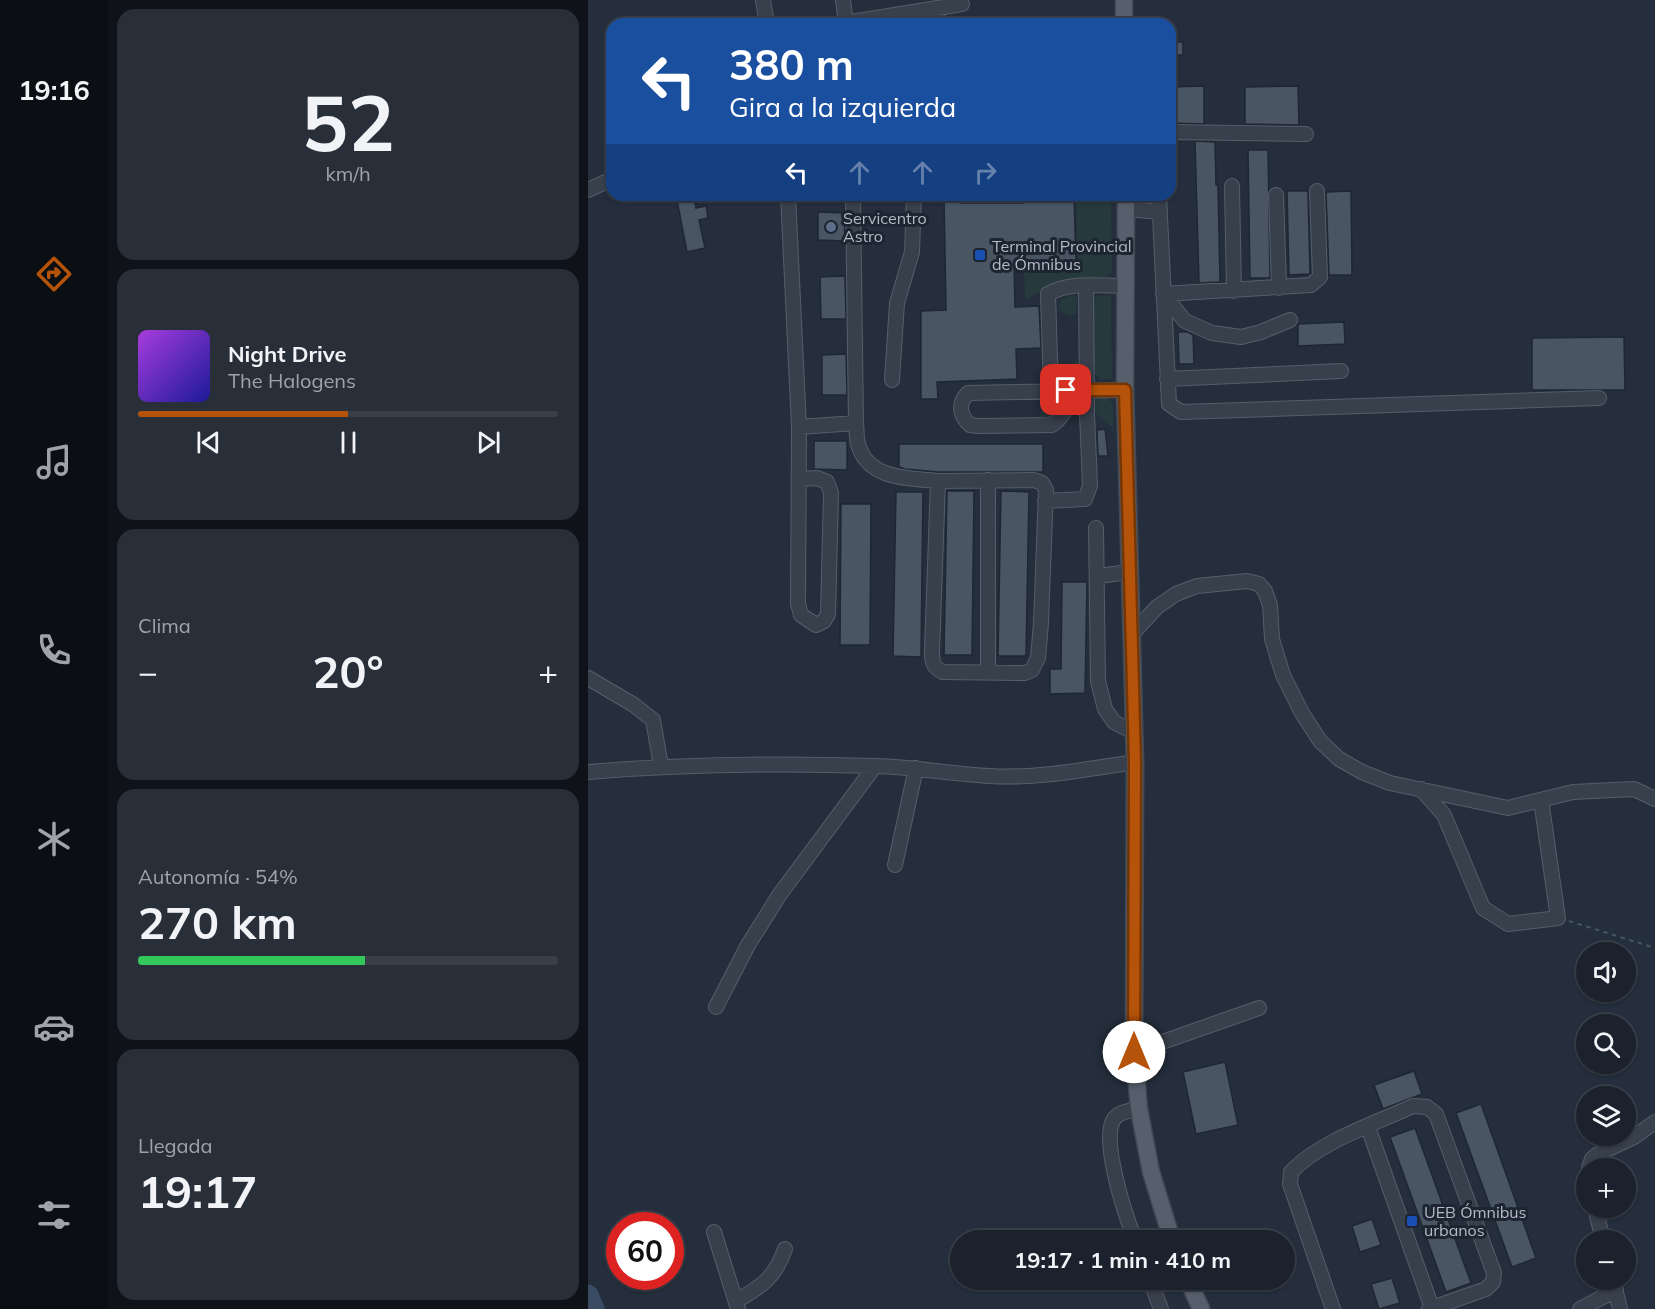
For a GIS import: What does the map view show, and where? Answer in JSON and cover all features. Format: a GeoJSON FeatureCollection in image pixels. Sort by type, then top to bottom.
{"type":"FeatureCollection","features":[{"type":"Feature","properties":{"kind":"main road"},"geometry":{"type":"LineString","coordinates":[[1124,0],[1124,18]]}},
{"type":"Feature","properties":{"kind":"main road"},"geometry":{"type":"LineString","coordinates":[[1126,202],[1125,390],[1135,762],[1134,1052],[1139,1109],[1151,1172],[1169,1230]]}},
{"type":"Feature","properties":{"kind":"main road"},"geometry":{"type":"LineString","coordinates":[[1192,1290],[1201,1309]]}},
{"type":"Feature","properties":{"kind":"street"},"geometry":{"type":"LineString","coordinates":[[763,0],[766,18]]}},
{"type":"Feature","properties":{"kind":"street"},"geometry":{"type":"LineString","coordinates":[[843,0],[844,18]]}},
{"type":"Feature","properties":{"kind":"street"},"geometry":{"type":"LineString","coordinates":[[878,18],[962,4]]}},
{"type":"Feature","properties":{"kind":"street"},"geometry":{"type":"LineString","coordinates":[[936,8],[938,18]]}},
{"type":"Feature","properties":{"kind":"street"},"geometry":{"type":"LineString","coordinates":[[1176,132],[1306,134]]}},
{"type":"Feature","properties":{"kind":"street"},"geometry":{"type":"LineString","coordinates":[[588,190],[606,182]]}},
{"type":"Feature","properties":{"kind":"street"},"geometry":{"type":"LineString","coordinates":[[1232,186],[1234,291]]}},
{"type":"Feature","properties":{"kind":"street"},"geometry":{"type":"LineString","coordinates":[[1163,294],[1311,285],[1320,277],[1317,191]]}},
{"type":"Feature","properties":{"kind":"street"},"geometry":{"type":"LineString","coordinates":[[1276,195],[1279,288]]}},
{"type":"Feature","properties":{"kind":"street"},"geometry":{"type":"LineString","coordinates":[[788,201],[799,426],[798,604],[801,615],[816,625],[824,621],[828,614],[831,493],[827,482],[817,478],[799,479]]}},
{"type":"Feature","properties":{"kind":"street"},"geometry":{"type":"LineString","coordinates":[[853,201],[856,423],[859,448],[869,463],[890,476],[938,481],[1035,480],[1042,483],[1046,490],[1041,623],[1038,658],[1032,670],[1025,673],[943,672],[936,669],[932,661],[938,481]]}},
{"type":"Feature","properties":{"kind":"street"},"geometry":{"type":"LineString","coordinates":[[892,380],[897,303],[912,252],[914,201]]}},
{"type":"Feature","properties":{"kind":"street"},"geometry":{"type":"LineString","coordinates":[[1159,201],[1169,404],[1181,412],[1599,398]]}},
{"type":"Feature","properties":{"kind":"street"},"geometry":{"type":"LineString","coordinates":[[1126,202],[1160,212]]}},
{"type":"Feature","properties":{"kind":"street"},"geometry":{"type":"LineString","coordinates":[[1045,501],[1084,499],[1090,486],[1084,390],[1086,286]]}},
{"type":"Feature","properties":{"kind":"street"},"geometry":{"type":"LineString","coordinates":[[1051,390],[1048,294],[1058,288],[1125,286]]}},
{"type":"Feature","properties":{"kind":"street"},"geometry":{"type":"LineString","coordinates":[[1163,294],[1185,321],[1212,333],[1241,337],[1261,332],[1290,320]]}},
{"type":"Feature","properties":{"kind":"street"},"geometry":{"type":"LineString","coordinates":[[1167,379],[1341,371]]}},
{"type":"Feature","properties":{"kind":"street"},"geometry":{"type":"LineString","coordinates":[[1084,390],[1052,425],[970,425],[961,413],[962,399],[968,393],[1051,390],[1084,390],[1125,390]]}},
{"type":"Feature","properties":{"kind":"street"},"geometry":{"type":"LineString","coordinates":[[799,426],[856,423]]}},
{"type":"Feature","properties":{"kind":"street"},"geometry":{"type":"LineString","coordinates":[[988,480],[988,673]]}},
{"type":"Feature","properties":{"kind":"street"},"geometry":{"type":"LineString","coordinates":[[1096,528],[1098,681],[1105,709],[1114,722],[1133,732]]}},
{"type":"Feature","properties":{"kind":"street"},"geometry":{"type":"LineString","coordinates":[[1097,576],[1131,573]]}},
{"type":"Feature","properties":{"kind":"street"},"geometry":{"type":"LineString","coordinates":[[1132,634],[1157,607],[1176,594],[1197,586],[1247,581],[1259,584],[1265,591],[1270,605],[1272,639],[1283,675],[1302,713],[1320,741],[1339,759],[1362,772],[1390,783],[1508,808],[1573,792],[1634,789],[1655,799]]}},
{"type":"Feature","properties":{"kind":"street"},"geometry":{"type":"LineString","coordinates":[[588,678],[634,705],[653,720],[661,766]]}},
{"type":"Feature","properties":{"kind":"street"},"geometry":{"type":"LineString","coordinates":[[588,772],[661,766],[875,766],[991,776],[1033,776],[1135,762]]}},
{"type":"Feature","properties":{"kind":"street"},"geometry":{"type":"LineString","coordinates":[[716,1007],[748,945],[780,894],[875,766]]}},
{"type":"Feature","properties":{"kind":"street"},"geometry":{"type":"LineString","coordinates":[[895,865],[916,768]]}},
{"type":"Feature","properties":{"kind":"street"},"geometry":{"type":"LineString","coordinates":[[1421,789],[1444,815],[1463,865],[1483,908],[1508,924],[1558,918],[1541,800]]}},
{"type":"Feature","properties":{"kind":"street"},"geometry":{"type":"LineString","coordinates":[[1134,1052],[1259,1008]]}},
{"type":"Feature","properties":{"kind":"street"},"geometry":{"type":"LineString","coordinates":[[1333,1309],[1290,1184],[1291,1172],[1299,1163],[1327,1146],[1413,1106],[1426,1107],[1436,1114],[1494,1273],[1493,1282],[1486,1289],[1430,1308],[1368,1127]]}},
{"type":"Feature","properties":{"kind":"street"},"geometry":{"type":"LineString","coordinates":[[1131,1230],[1110,1153],[1109,1128],[1120,1113],[1139,1109]]}},
{"type":"Feature","properties":{"kind":"street"},"geometry":{"type":"LineString","coordinates":[[1593,1158],[1634,1137],[1655,1122]]}},
{"type":"Feature","properties":{"kind":"street"},"geometry":{"type":"LineString","coordinates":[[714,1232],[737,1305],[775,1273],[785,1250]]}},
{"type":"Feature","properties":{"kind":"street"},"geometry":{"type":"LineString","coordinates":[[1154,1290],[1161,1309]]}},
{"type":"Feature","properties":{"kind":"street"},"geometry":{"type":"LineString","coordinates":[[1580,1309],[1607,1290]]}},
{"type":"Feature","properties":{"kind":"street"},"geometry":{"type":"LineString","coordinates":[[1615,1290],[1620,1309]]}},
{"type":"Feature","properties":{"kind":"path"},"geometry":{"type":"LineString","coordinates":[[1558,918],[1655,948]]}},
{"type":"Feature","properties":{"kind":"green space"},"geometry":{"type":"Polygon","coordinates":[[[1076,201],[1111,201],[1112,272],[1105,277],[1062,280],[1025,300],[1024,265],[1078,263],[1076,201]]]}},
{"type":"Feature","properties":{"kind":"green space"},"geometry":{"type":"Polygon","coordinates":[[[1072,295],[1077,296],[1076,314],[1069,316],[1058,310],[1061,299],[1072,295]]]}},
{"type":"Feature","properties":{"kind":"green space"},"geometry":{"type":"Polygon","coordinates":[[[1111,295],[1112,379],[1100,380],[1094,372],[1092,305],[1094,297],[1111,295]]]}},
{"type":"Feature","properties":{"kind":"green space"},"geometry":{"type":"Polygon","coordinates":[[[1077,360],[1077,376],[1070,380],[1058,380],[1056,362],[1069,366],[1077,360]]]}},
{"type":"Feature","properties":{"kind":"green space"},"geometry":{"type":"Polygon","coordinates":[[[1071,396],[1053,418],[1038,422],[1046,397],[1071,396]]]}},
{"type":"Feature","properties":{"kind":"green space"},"geometry":{"type":"Polygon","coordinates":[[[1105,397],[1113,404],[1113,428],[1093,411],[1094,400],[1105,397]]]}},
{"type":"Feature","properties":{"kind":"building"},"geometry":{"type":"Polygon","coordinates":[[[1176,42],[1183,42],[1183,55],[1176,55],[1176,42]]]}},
{"type":"Feature","properties":{"kind":"building"},"geometry":{"type":"Polygon","coordinates":[[[1204,86],[1204,124],[1176,123],[1176,87],[1204,86]]]}},
{"type":"Feature","properties":{"kind":"building"},"geometry":{"type":"Polygon","coordinates":[[[1298,86],[1299,125],[1245,124],[1245,87],[1298,86]]]}},
{"type":"Feature","properties":{"kind":"building"},"geometry":{"type":"Polygon","coordinates":[[[1195,141],[1215,142],[1220,282],[1199,283],[1195,141]]]}},
{"type":"Feature","properties":{"kind":"building"},"geometry":{"type":"Polygon","coordinates":[[[1248,150],[1268,150],[1270,278],[1250,278],[1248,150]]]}},
{"type":"Feature","properties":{"kind":"building"},"geometry":{"type":"Polygon","coordinates":[[[1287,191],[1308,191],[1310,274],[1289,275],[1287,191]]]}},
{"type":"Feature","properties":{"kind":"building"},"geometry":{"type":"Polygon","coordinates":[[[1351,191],[1352,275],[1329,275],[1326,192],[1351,191]]]}},
{"type":"Feature","properties":{"kind":"building"},"geometry":{"type":"Polygon","coordinates":[[[677,201],[695,201],[696,208],[706,206],[708,218],[699,220],[705,248],[687,252],[677,201]]]}},
{"type":"Feature","properties":{"kind":"building","name":"Terminal Provincial de Ómnibus"},"geometry":{"type":"Polygon","coordinates":[[[944,201],[1023,203],[1023,201],[1074,201],[1076,261],[1014,262],[1015,307],[1039,306],[1041,348],[1016,349],[1017,379],[937,382],[938,399],[921,399],[921,311],[946,310],[944,201]]]}},
{"type":"Feature","properties":{"kind":"building"},"geometry":{"type":"Polygon","coordinates":[[[818,212],[844,213],[845,241],[818,240],[818,212]]]}},
{"type":"Feature","properties":{"kind":"building"},"geometry":{"type":"Polygon","coordinates":[[[845,276],[846,319],[821,319],[820,277],[845,276]]]}},
{"type":"Feature","properties":{"kind":"building"},"geometry":{"type":"Polygon","coordinates":[[[1344,322],[1345,344],[1298,346],[1298,324],[1344,322]]]}},
{"type":"Feature","properties":{"kind":"building"},"geometry":{"type":"Polygon","coordinates":[[[1178,332],[1188,332],[1193,335],[1194,364],[1179,364],[1178,332]]]}},
{"type":"Feature","properties":{"kind":"building"},"geometry":{"type":"Polygon","coordinates":[[[1624,337],[1625,390],[1532,390],[1532,338],[1624,337]]]}},
{"type":"Feature","properties":{"kind":"building"},"geometry":{"type":"Polygon","coordinates":[[[846,354],[847,395],[822,395],[822,355],[846,354]]]}},
{"type":"Feature","properties":{"kind":"building"},"geometry":{"type":"Polygon","coordinates":[[[1105,429],[1108,456],[1098,456],[1097,430],[1105,429]]]}},
{"type":"Feature","properties":{"kind":"building"},"geometry":{"type":"Polygon","coordinates":[[[814,441],[847,441],[847,470],[814,469],[814,441]]]}},
{"type":"Feature","properties":{"kind":"building"},"geometry":{"type":"Polygon","coordinates":[[[899,444],[1043,444],[1043,472],[938,472],[905,469],[899,467],[899,444]]]}},
{"type":"Feature","properties":{"kind":"building"},"geometry":{"type":"Polygon","coordinates":[[[947,491],[974,491],[972,655],[944,655],[947,491]]]}},
{"type":"Feature","properties":{"kind":"building"},"geometry":{"type":"Polygon","coordinates":[[[1001,491],[1029,492],[1026,656],[998,656],[1001,491]]]}},
{"type":"Feature","properties":{"kind":"building"},"geometry":{"type":"Polygon","coordinates":[[[896,492],[923,492],[921,657],[893,656],[896,492]]]}},
{"type":"Feature","properties":{"kind":"building"},"geometry":{"type":"Polygon","coordinates":[[[841,504],[871,504],[870,645],[840,645],[841,504]]]}},
{"type":"Feature","properties":{"kind":"building"},"geometry":{"type":"Polygon","coordinates":[[[1062,582],[1087,582],[1085,693],[1050,694],[1050,669],[1061,669],[1062,582]]]}},
{"type":"Feature","properties":{"kind":"building"},"geometry":{"type":"Polygon","coordinates":[[[1225,1062],[1238,1125],[1196,1134],[1183,1072],[1225,1062]]]}},
{"type":"Feature","properties":{"kind":"building"},"geometry":{"type":"Polygon","coordinates":[[[1414,1071],[1422,1094],[1383,1109],[1374,1085],[1414,1071]]]}},
{"type":"Feature","properties":{"kind":"building"},"geometry":{"type":"Polygon","coordinates":[[[1481,1104],[1536,1258],[1512,1267],[1456,1113],[1481,1104]]]}},
{"type":"Feature","properties":{"kind":"building"},"geometry":{"type":"Polygon","coordinates":[[[1415,1128],[1471,1283],[1446,1292],[1390,1137],[1415,1128]]]}},
{"type":"Feature","properties":{"kind":"building"},"geometry":{"type":"Polygon","coordinates":[[[1372,1219],[1381,1245],[1360,1252],[1352,1226],[1372,1219]]]}},
{"type":"Feature","properties":{"kind":"building"},"geometry":{"type":"Polygon","coordinates":[[[1392,1278],[1400,1303],[1379,1309],[1371,1284],[1392,1278]]]}},
{"type":"Feature","properties":{"kind":"waterway"},"geometry":{"type":"LineString","coordinates":[[588,1295],[594,1309]]}},
{"type":"Feature","properties":{"kind":"place","name":"Servicentro Astro"},"geometry":{"type":"Point","coordinates":[831,227]}},
{"type":"Feature","properties":{"kind":"place","name":"Terminal Provincial de Ómnibus"},"geometry":{"type":"Point","coordinates":[980,255]}},
{"type":"Feature","properties":{"kind":"place","name":"UEB Ómnibus urbanos"},"geometry":{"type":"Point","coordinates":[1412,1221]}},
{"type":"Feature","properties":{"kind":"route"},"geometry":{"type":"LineString","coordinates":[[1066,390],[1125,390],[1135,762],[1134,1052]]}}]}
